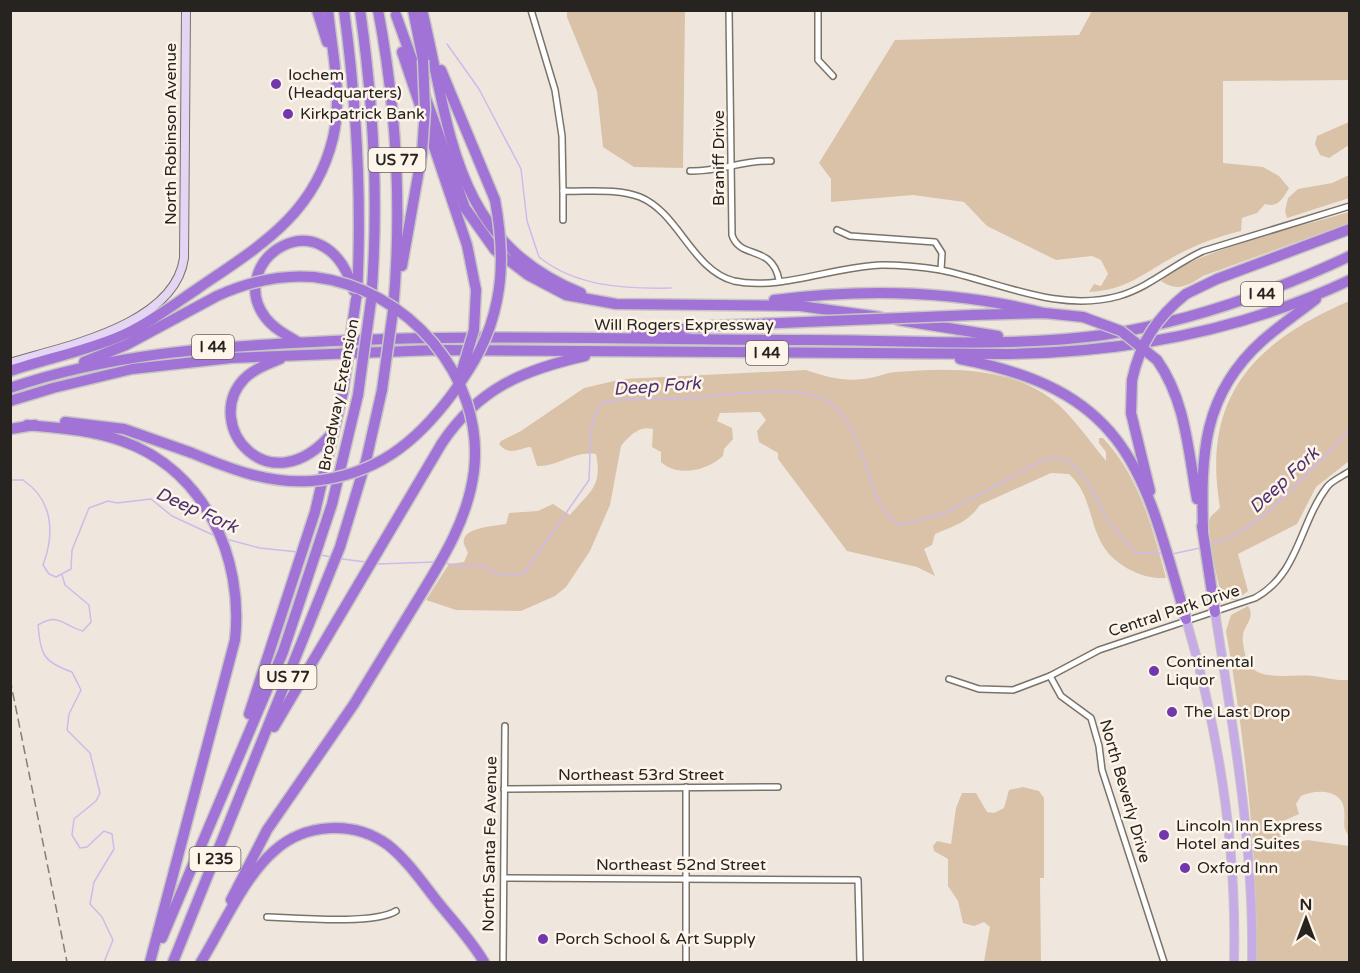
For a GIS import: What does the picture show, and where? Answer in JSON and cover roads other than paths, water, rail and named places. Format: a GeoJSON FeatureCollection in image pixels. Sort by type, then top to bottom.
{"type":"FeatureCollection","features":[{"type":"Feature","properties":{"kind":"highway"},"geometry":{"type":"LineString","coordinates":[[317,10],[334,64]]}},
{"type":"Feature","properties":{"kind":"highway"},"geometry":{"type":"LineString","coordinates":[[10,371],[98,345],[140,327],[265,243],[281,229],[311,192],[327,156],[336,117],[334,64],[328,10]]}},
{"type":"Feature","properties":{"kind":"highway"},"geometry":{"type":"LineString","coordinates":[[338,10],[352,67]]}},
{"type":"Feature","properties":{"kind":"highway"},"geometry":{"type":"LineString","coordinates":[[232,766],[315,512],[344,392],[356,299],[360,175],[352,67],[344,10]]}},
{"type":"Feature","properties":{"kind":"highway","name":"Broadway Extension"},"geometry":{"type":"LineString","coordinates":[[232,766],[283,652],[328,516],[358,394],[370,301],[375,225],[375,152],[360,10]]}},
{"type":"Feature","properties":{"kind":"highway","name":"US 77"},"geometry":{"type":"LineString","coordinates":[[256,756],[320,597],[348,520],[366,461],[382,390],[393,311],[398,235],[398,177],[390,82],[378,10]]}},
{"type":"Feature","properties":{"kind":"highway"},"geometry":{"type":"LineString","coordinates":[[393,311],[417,187],[425,109],[423,60],[413,10]]}},
{"type":"Feature","properties":{"kind":"highway"},"geometry":{"type":"LineString","coordinates":[[422,10],[456,156],[465,185],[481,215],[507,246],[538,271],[567,287],[616,304]]}},
{"type":"Feature","properties":{"kind":"highway"},"geometry":{"type":"LineString","coordinates":[[396,13],[402,53],[410,82],[466,245],[476,290],[471,346],[447,401]]}},
{"type":"Feature","properties":{"kind":"highway"},"geometry":{"type":"LineString","coordinates":[[396,13],[459,194],[483,236],[512,264],[543,284],[566,295],[616,304],[741,304],[826,308],[941,329],[1039,341]]}},
{"type":"Feature","properties":{"kind":"highway"},"geometry":{"type":"LineString","coordinates":[[10,429],[59,422],[102,425],[152,437],[264,478],[309,481],[336,477],[365,468],[400,450],[434,419],[477,360],[484,345],[497,300],[501,255],[495,200],[490,183],[434,56]]}},
{"type":"Feature","properties":{"kind":"highway"},"geometry":{"type":"LineString","coordinates":[[1186,620],[1151,499],[1149,481],[1131,413],[1132,380],[1139,355],[1150,332],[1164,313],[1186,294],[1210,282],[1350,229]]}},
{"type":"Feature","properties":{"kind":"highway"},"geometry":{"type":"LineString","coordinates":[[298,343],[270,324],[257,300],[256,284],[261,267],[279,248],[303,241],[317,243],[331,250],[345,265],[356,299]]}},
{"type":"Feature","properties":{"kind":"highway","name":"Will Rogers Expressway"},"geometry":{"type":"LineString","coordinates":[[10,388],[50,375],[160,352],[298,343],[436,338],[1039,341],[1104,334],[1199,315],[1279,288],[1350,256]]}},
{"type":"Feature","properties":{"kind":"highway"},"geometry":{"type":"LineString","coordinates":[[50,375],[126,345],[217,296],[246,284],[268,279],[302,277],[337,281],[381,298],[407,316],[437,344],[453,371],[466,401],[472,423],[474,468],[471,491],[450,546],[354,704],[267,830],[201,963]]}},
{"type":"Feature","properties":{"kind":"highway","name":"Will Rogers Expressway"},"geometry":{"type":"LineString","coordinates":[[10,401],[132,369],[190,362],[286,356],[419,351],[1038,354],[1127,347],[1236,323],[1324,292],[1350,280]]}},
{"type":"Feature","properties":{"kind":"highway"},"geometry":{"type":"LineString","coordinates":[[741,304],[855,292],[912,292],[1004,303],[1044,313]]}},
{"type":"Feature","properties":{"kind":"highway"},"geometry":{"type":"LineString","coordinates":[[1203,530],[1201,482],[1204,444],[1211,417],[1223,388],[1236,369],[1262,341],[1324,292]]}},
{"type":"Feature","properties":{"kind":"highway"},"geometry":{"type":"LineString","coordinates":[[600,339],[684,327],[1044,313],[1083,317],[1121,331],[1139,342],[1157,360],[1172,385],[1180,408],[1203,530],[1215,612]]}},
{"type":"Feature","properties":{"kind":"highway"},"geometry":{"type":"LineString","coordinates":[[256,756],[449,431],[484,396],[506,381],[532,369],[603,352]]}},
{"type":"Feature","properties":{"kind":"highway"},"geometry":{"type":"LineString","coordinates":[[930,354],[1014,371],[1072,398],[1101,421],[1117,439],[1151,499]]}},
{"type":"Feature","properties":{"kind":"highway"},"geometry":{"type":"LineString","coordinates":[[286,356],[254,371],[238,387],[231,413],[234,430],[242,444],[264,461],[293,462],[310,456],[336,428]]}},
{"type":"Feature","properties":{"kind":"highway"},"geometry":{"type":"LineString","coordinates":[[27,426],[95,433],[123,441],[169,468],[190,488],[205,507],[225,546],[235,579],[237,611],[235,640],[151,963]]}},
{"type":"Feature","properties":{"kind":"highway","name":"I 235"},"geometry":{"type":"LineString","coordinates":[[173,963],[256,756]]}},
{"type":"Feature","properties":{"kind":"highway","name":"I 235"},"geometry":{"type":"LineString","coordinates":[[151,963],[232,766]]}},
{"type":"Feature","properties":{"kind":"highway"},"geometry":{"type":"LineString","coordinates":[[201,963],[251,879],[267,857],[297,835],[330,828],[364,833],[389,846],[412,871],[484,963]]}},
{"type":"Feature","properties":{"kind":"main road"},"geometry":{"type":"LineString","coordinates":[[1215,612],[1245,812],[1251,882],[1252,963]]}},
{"type":"Feature","properties":{"kind":"main road"},"geometry":{"type":"LineString","coordinates":[[1186,620],[1209,699],[1227,803],[1233,865],[1234,963]]}},
{"type":"Feature","properties":{"kind":"street","name":"North Robinson Avenue"},"geometry":{"type":"LineString","coordinates":[[10,363],[93,337],[133,319],[173,288],[181,273],[184,258],[186,10]]}},
{"type":"Feature","properties":{"kind":"street"},"geometry":{"type":"LineString","coordinates":[[531,10],[555,90],[562,136],[563,220]]}},
{"type":"Feature","properties":{"kind":"street","name":"Braniff Drive"},"geometry":{"type":"LineString","coordinates":[[729,10],[734,240],[745,249],[770,259],[777,268],[779,280]]}},
{"type":"Feature","properties":{"kind":"street"},"geometry":{"type":"LineString","coordinates":[[818,10],[818,60],[833,76]]}},
{"type":"Feature","properties":{"kind":"street"},"geometry":{"type":"LineString","coordinates":[[690,171],[733,166],[754,160],[771,161]]}},
{"type":"Feature","properties":{"kind":"street"},"geometry":{"type":"LineString","coordinates":[[563,191],[625,193],[641,198],[657,208],[712,270],[732,280],[757,284],[882,266],[941,270],[1036,297],[1111,298],[1141,287],[1203,251],[1350,206]]}},
{"type":"Feature","properties":{"kind":"street"},"geometry":{"type":"LineString","coordinates":[[837,230],[850,236],[935,242],[942,253],[941,270]]}},
{"type":"Feature","properties":{"kind":"street","name":"Central Park Drive"},"geometry":{"type":"LineString","coordinates":[[949,680],[979,689],[1013,690],[1050,676],[1099,650],[1254,598],[1277,582],[1289,565],[1327,486],[1350,471]]}},
{"type":"Feature","properties":{"kind":"street","name":"North Beverly Drive"},"geometry":{"type":"LineString","coordinates":[[1050,676],[1061,696],[1091,718],[1099,746],[1102,770],[1164,963]]}},
{"type":"Feature","properties":{"kind":"street","name":"North Santa Fe Avenue"},"geometry":{"type":"LineString","coordinates":[[503,963],[505,726]]}},
{"type":"Feature","properties":{"kind":"street"},"geometry":{"type":"LineString","coordinates":[[686,787],[686,963]]}},
{"type":"Feature","properties":{"kind":"street","name":"Northeast 53rd Street"},"geometry":{"type":"LineString","coordinates":[[504,789],[778,787]]}},
{"type":"Feature","properties":{"kind":"street","name":"Northeast 52nd Street"},"geometry":{"type":"LineString","coordinates":[[504,878],[858,880],[861,963]]}},
{"type":"Feature","properties":{"kind":"street"},"geometry":{"type":"LineString","coordinates":[[267,917],[357,918],[387,916],[396,911]]}},
{"type":"Feature","properties":{"kind":"waterway"},"geometry":{"type":"LineString","coordinates":[[447,44],[479,89],[521,169],[527,221],[539,257],[569,275],[602,284],[619,287],[671,288]]}},
{"type":"Feature","properties":{"kind":"waterway","name":"Deep Fork"},"geometry":{"type":"LineString","coordinates":[[446,563],[456,566],[482,566],[501,576],[508,573],[522,576],[589,480],[591,430],[598,407],[604,401],[693,398],[782,391],[812,395],[823,399],[837,409],[855,438],[875,494],[885,512],[900,525],[945,513],[1039,462],[1052,458],[1067,459],[1089,484],[1107,519],[1130,547],[1138,553],[1161,553]]}},
{"type":"Feature","properties":{"kind":"waterway","name":"Deep Fork"},"geometry":{"type":"LineString","coordinates":[[1210,545],[1238,533],[1262,516],[1284,497],[1350,428]]}},
{"type":"Feature","properties":{"kind":"waterway","name":"Deep Fork"},"geometry":{"type":"LineString","coordinates":[[10,480],[23,480],[33,488],[46,507],[50,529],[43,565],[49,574],[56,577],[71,569],[72,550],[89,508],[108,501],[117,503],[151,499],[172,516],[213,535]]}},
{"type":"Feature","properties":{"kind":"waterway","name":"Deep Fork"},"geometry":{"type":"LineString","coordinates":[[226,539],[260,548],[298,552]]}},
{"type":"Feature","properties":{"kind":"waterway","name":"Deep Fork"},"geometry":{"type":"LineString","coordinates":[[1172,554],[1200,548]]}},
{"type":"Feature","properties":{"kind":"waterway","name":"Deep Fork"},"geometry":{"type":"LineString","coordinates":[[321,555],[331,557]]}},
{"type":"Feature","properties":{"kind":"waterway","name":"Deep Fork"},"geometry":{"type":"LineString","coordinates":[[342,559],[366,562]]}},
{"type":"Feature","properties":{"kind":"waterway","name":"Deep Fork"},"geometry":{"type":"LineString","coordinates":[[377,564],[435,562]]}},
{"type":"Feature","properties":{"kind":"waterway"},"geometry":{"type":"LineString","coordinates":[[62,575],[65,585],[89,605],[91,622],[83,631],[61,621],[46,621],[38,625],[40,644],[49,661],[72,672],[81,690],[69,714],[67,730],[90,753],[100,793],[96,801],[74,819],[72,835],[80,848],[87,847],[104,831],[112,834],[114,849],[94,882],[90,904],[102,917],[113,940],[104,962]]}},
{"type":"Feature","properties":{"kind":"railway"},"geometry":{"type":"LineString","coordinates":[[10,679],[67,962]]}},
{"type":"Feature","properties":{"kind":"place","name":"Iochem (Headquarters)"},"geometry":{"type":"Point","coordinates":[276,84]}},
{"type":"Feature","properties":{"kind":"place","name":"Kirkpatrick Bank"},"geometry":{"type":"Point","coordinates":[288,114]}},
{"type":"Feature","properties":{"kind":"place","name":"Continental Liquor"},"geometry":{"type":"Point","coordinates":[1154,671]}},
{"type":"Feature","properties":{"kind":"place","name":"The Last Drop"},"geometry":{"type":"Point","coordinates":[1172,712]}},
{"type":"Feature","properties":{"kind":"place","name":"Lincoln Inn Express Hotel and Suites"},"geometry":{"type":"Point","coordinates":[1164,835]}},
{"type":"Feature","properties":{"kind":"place","name":"Oxford Inn"},"geometry":{"type":"Point","coordinates":[1185,868]}},
{"type":"Feature","properties":{"kind":"place","name":"Porch School & Art Supply"},"geometry":{"type":"Point","coordinates":[543,939]}}]}
